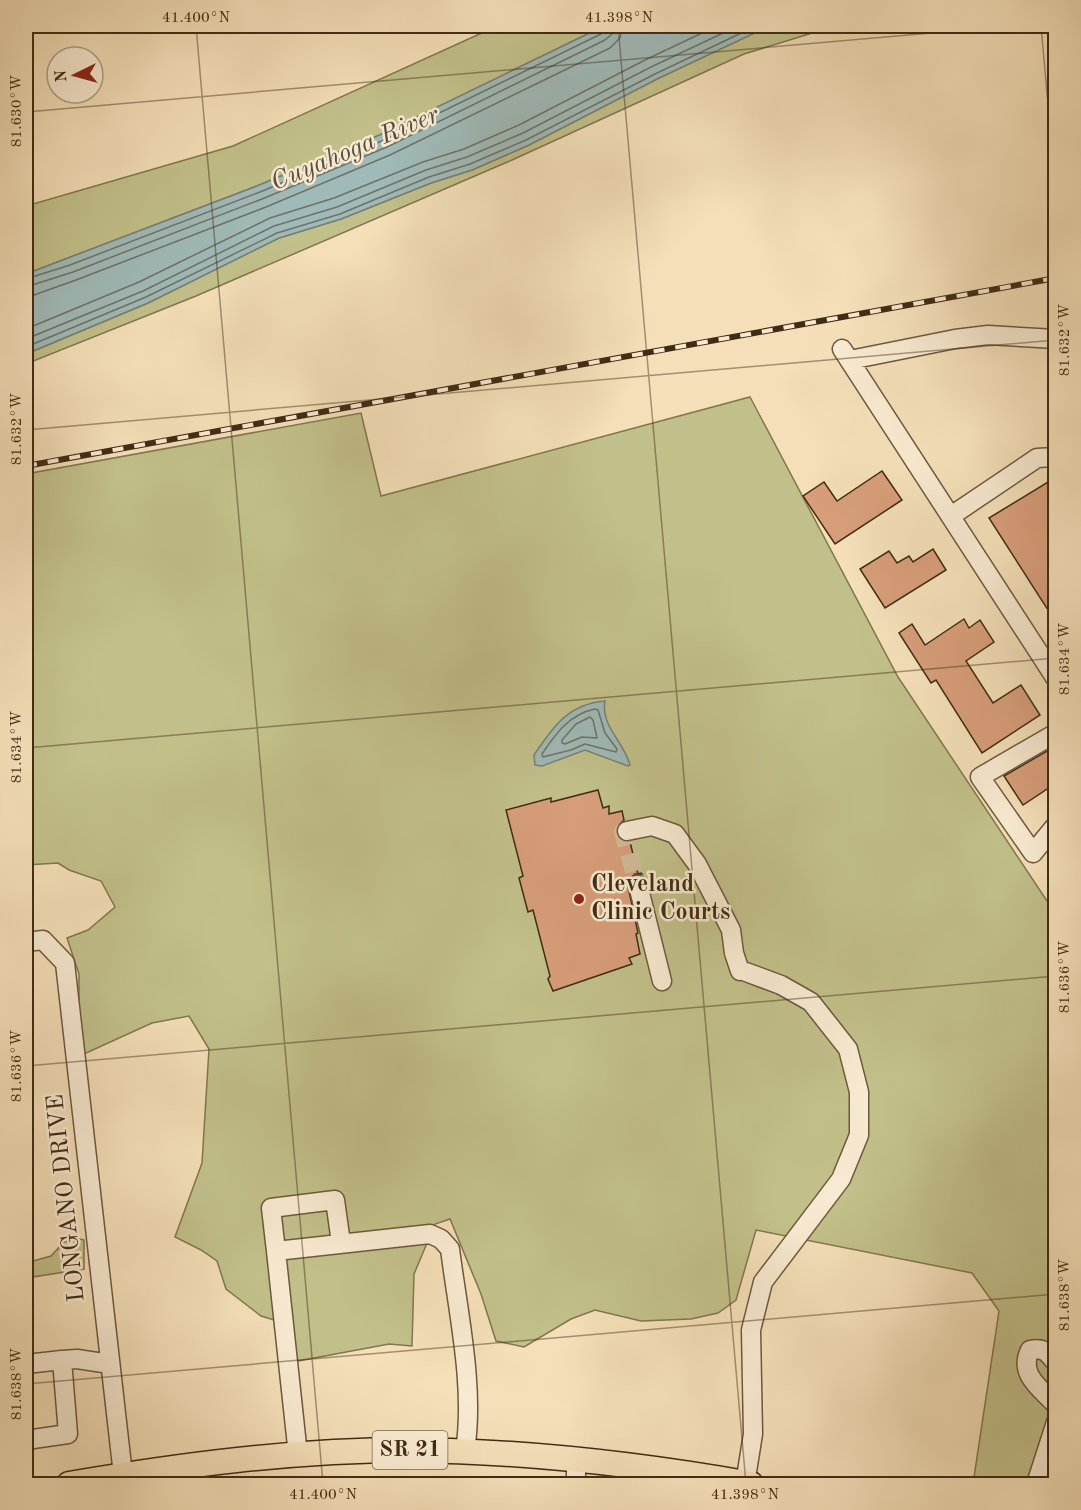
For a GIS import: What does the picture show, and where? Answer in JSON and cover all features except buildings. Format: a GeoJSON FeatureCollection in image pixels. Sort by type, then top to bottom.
{"type":"FeatureCollection","features":[{"type":"Feature","properties":{"kind":"main road","name":"SR 21"},"geometry":{"type":"LineString","coordinates":[[69,1485],[123,1475],[298,1455],[396,1450],[465,1451],[576,1458],[644,1476],[747,1484]]}},
{"type":"Feature","properties":{"kind":"street"},"geometry":{"type":"LineString","coordinates":[[1056,339],[988,335],[846,354],[1056,679]]}},
{"type":"Feature","properties":{"kind":"street"},"geometry":{"type":"LineString","coordinates":[[951,516],[1037,458],[1056,457]]}},
{"type":"Feature","properties":{"kind":"street"},"geometry":{"type":"LineString","coordinates":[[1056,733],[980,777],[1033,853],[1056,825]]}},
{"type":"Feature","properties":{"kind":"street"},"geometry":{"type":"LineString","coordinates":[[627,831],[652,826],[675,834],[697,864],[716,898],[731,930],[734,953],[743,972],[781,984],[811,1002],[848,1049],[859,1092],[859,1135],[841,1179],[763,1282],[751,1330],[753,1434],[747,1484]]}},
{"type":"Feature","properties":{"kind":"street"},"geometry":{"type":"LineString","coordinates":[[638,885],[662,981]]}},
{"type":"Feature","properties":{"kind":"street","name":"LONGANO DRIVE"},"geometry":{"type":"LineString","coordinates":[[26,942],[43,940],[65,963],[123,1475]]}},
{"type":"Feature","properties":{"kind":"street"},"geometry":{"type":"LineString","coordinates":[[298,1455],[271,1208],[335,1200],[340,1243]]}},
{"type":"Feature","properties":{"kind":"street"},"geometry":{"type":"LineString","coordinates":[[276,1251],[430,1234],[441,1239],[450,1249],[466,1375],[468,1436],[465,1451]]}},
{"type":"Feature","properties":{"kind":"street"},"geometry":{"type":"LineString","coordinates":[[1056,1363],[1047,1352],[1039,1348],[1030,1350],[1025,1366],[1027,1373],[1056,1406]]}},
{"type":"Feature","properties":{"kind":"street"},"geometry":{"type":"LineString","coordinates":[[26,1364],[77,1359],[110,1364]]}},
{"type":"Feature","properties":{"kind":"street"},"geometry":{"type":"LineString","coordinates":[[26,1440],[68,1434],[62,1360]]}},
{"type":"Feature","properties":{"kind":"street"},"geometry":{"type":"LineString","coordinates":[[1036,1485],[1056,1422]]}},
{"type":"Feature","properties":{"kind":"street"},"geometry":{"type":"LineString","coordinates":[[576,1458],[576,1485]]}},
{"type":"Feature","properties":{"kind":"shaded area"},"geometry":{"type":"Polygon","coordinates":[[[497,26],[604,26],[382,134],[257,186],[26,274],[26,206],[233,146],[497,26]]]}},
{"type":"Feature","properties":{"kind":"shaded area"},"geometry":{"type":"Polygon","coordinates":[[[835,26],[744,54],[512,160],[196,296],[26,364],[26,354],[148,303],[279,238],[341,219],[431,183],[472,170],[529,145],[657,79],[765,28],[835,26]]]}},
{"type":"Feature","properties":{"kind":"shaded area"},"geometry":{"type":"Polygon","coordinates":[[[750,397],[898,677],[1055,913],[1055,1484],[973,1484],[999,1311],[972,1273],[756,1230],[736,1300],[718,1313],[691,1319],[641,1321],[595,1310],[571,1319],[524,1347],[496,1341],[481,1294],[450,1219],[435,1224],[414,1274],[412,1346],[389,1344],[287,1363],[281,1322],[261,1316],[226,1289],[217,1261],[175,1237],[202,1163],[209,1049],[189,1016],[152,1023],[84,1054],[79,1035],[79,974],[67,938],[88,930],[115,907],[101,881],[69,870],[58,863],[26,865],[26,474],[361,413],[381,496],[750,397]]]}},
{"type":"Feature","properties":{"kind":"shaded area"},"geometry":{"type":"Polygon","coordinates":[[[76,1238],[84,1240],[84,1269],[26,1278],[26,1256],[33,1261],[51,1256],[64,1242],[76,1238]]]}},
{"type":"Feature","properties":{"kind":"water","name":"Cuyahoga River"},"geometry":{"type":"Polygon","coordinates":[[[604,26],[775,26],[765,28],[657,79],[529,145],[472,170],[431,183],[341,219],[279,238],[148,303],[26,354],[26,274],[257,186],[382,134],[604,26]]]}},
{"type":"Feature","properties":{"kind":"water"},"geometry":{"type":"Polygon","coordinates":[[[605,701],[604,710],[609,726],[630,765],[585,750],[542,766],[535,765],[534,755],[555,726],[571,712],[581,707],[605,701]]]}},
{"type":"Feature","properties":{"kind":"tunnel"},"geometry":{"type":"LineString","coordinates":[[627,831],[623,832],[638,885]]}},
{"type":"Feature","properties":{"kind":"railway"},"geometry":{"type":"LineString","coordinates":[[26,466],[1056,278]]}},
{"type":"Feature","properties":{"kind":"place","name":"Cleveland Clinic Courts"},"geometry":{"type":"Point","coordinates":[579,899]}}]}
